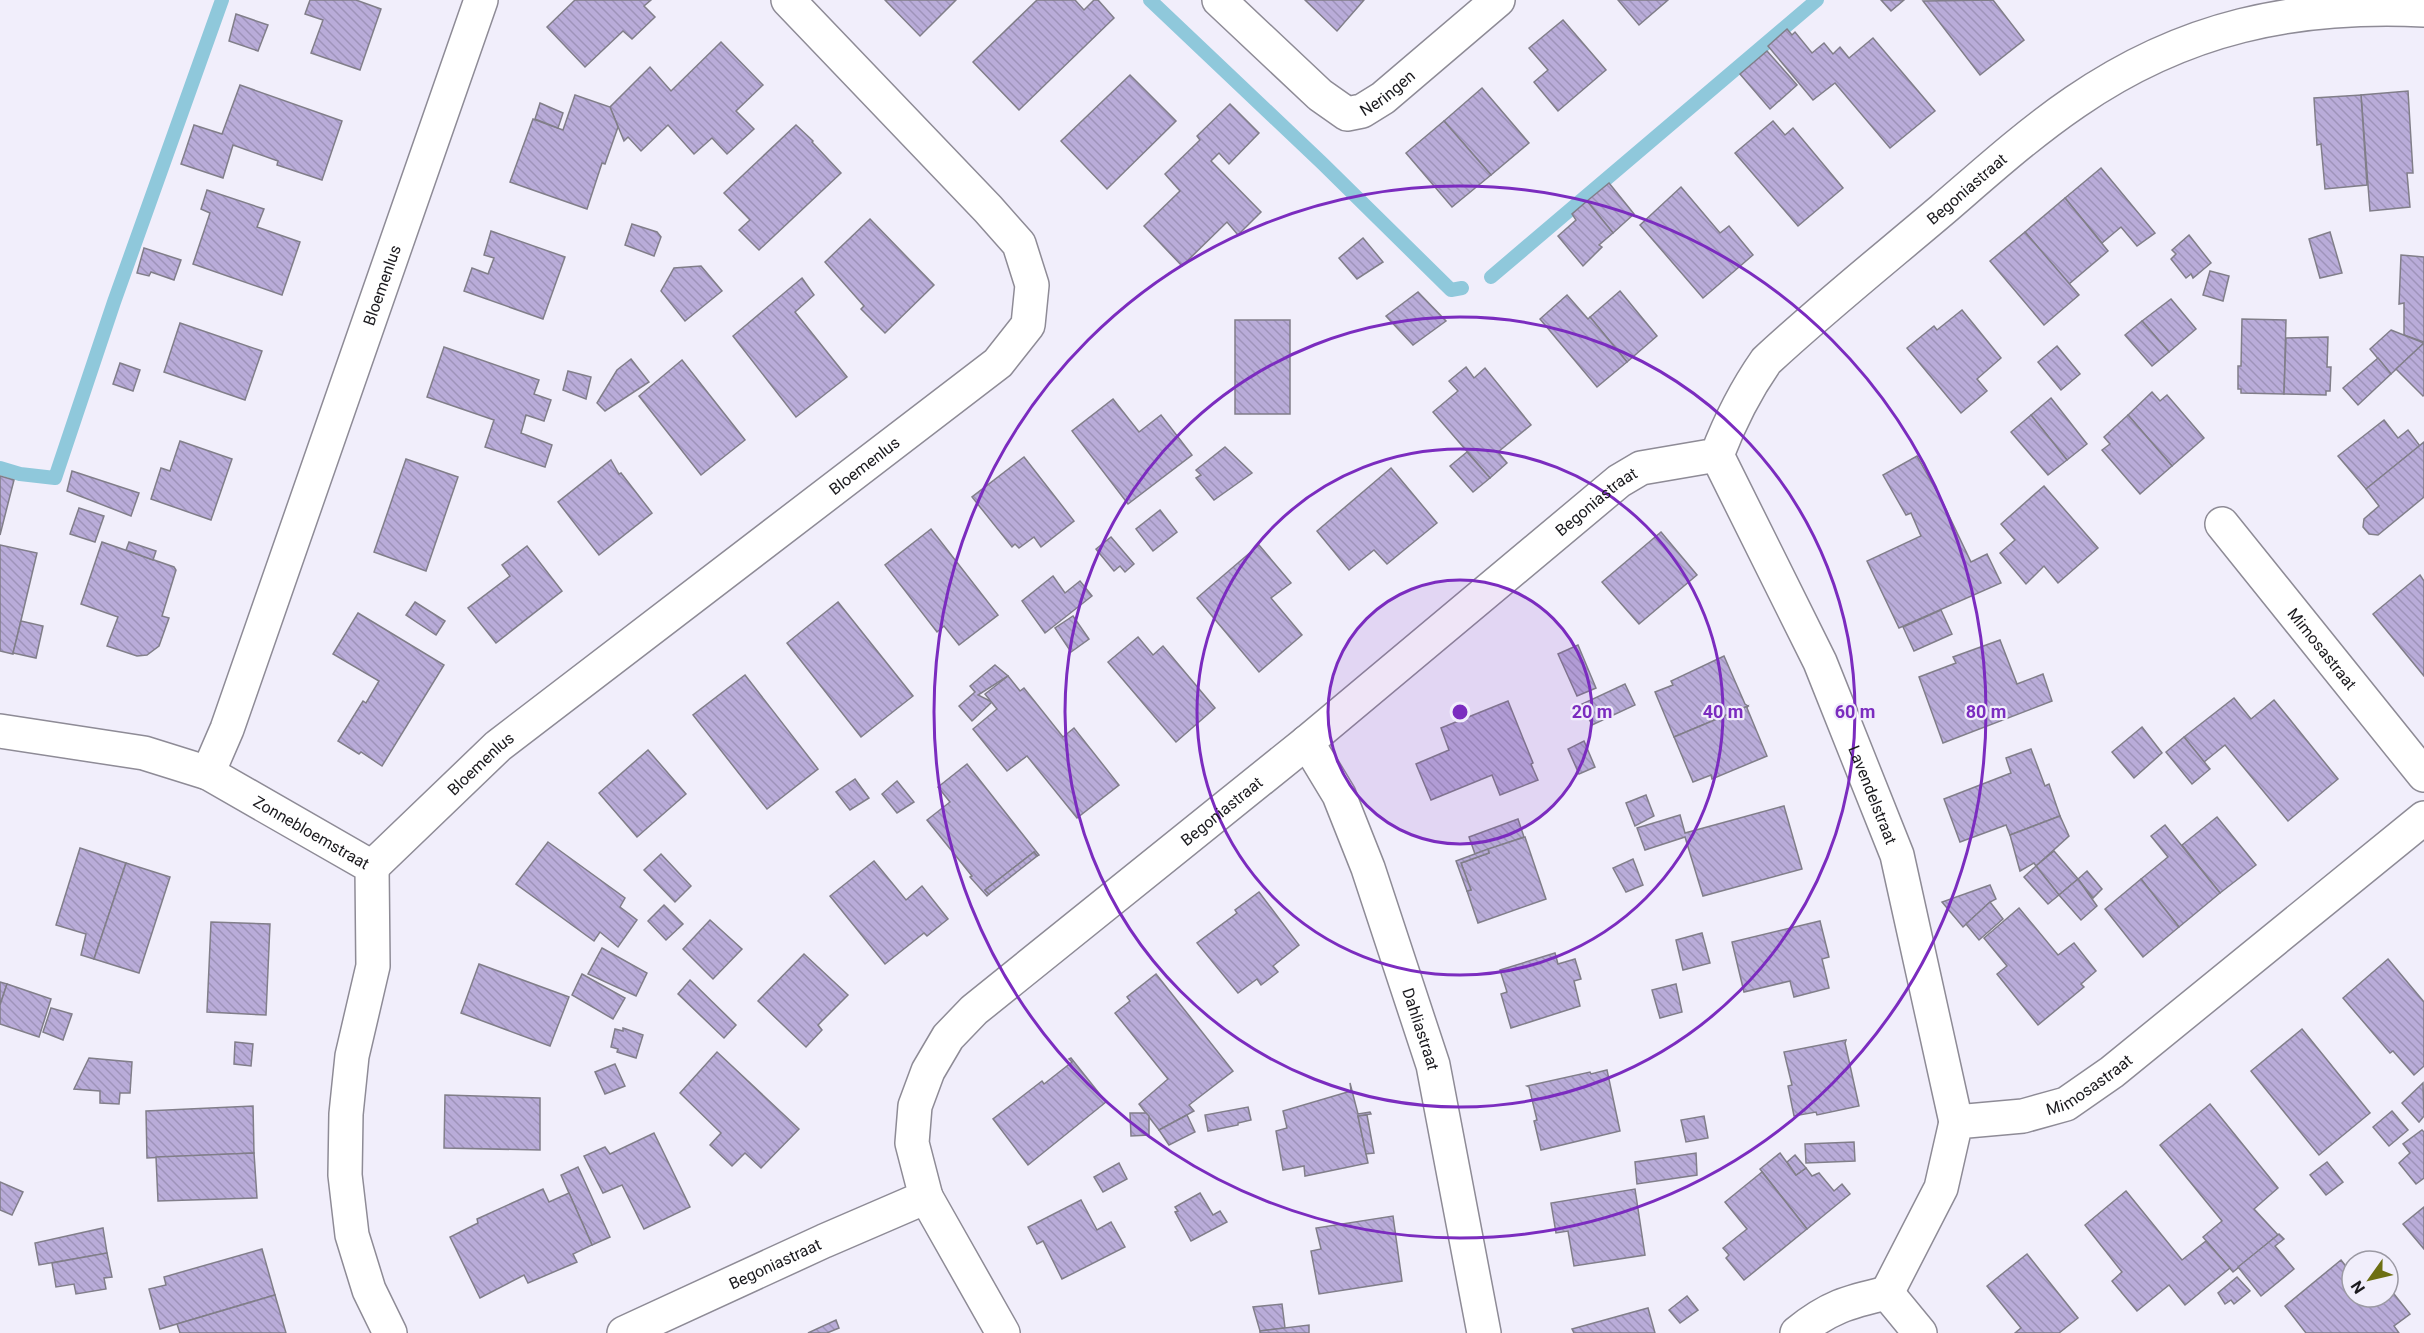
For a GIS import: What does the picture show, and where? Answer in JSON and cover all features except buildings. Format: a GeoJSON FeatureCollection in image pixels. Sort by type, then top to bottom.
{"type":"FeatureCollection","features":[{"type":"Feature","properties":{"kind":"street","name":"Bloemenlus"},"geometry":{"type":"LineString","coordinates":[[208,773],[235,707],[481,0]]}},
{"type":"Feature","properties":{"kind":"street","name":"Bloemenlus"},"geometry":{"type":"LineString","coordinates":[[372,867],[498,746],[998,363],[1028,325],[1032,285],[1019,244],[788,0]]}},
{"type":"Feature","properties":{"kind":"street","name":"Neringen"},"geometry":{"type":"LineString","coordinates":[[1219,0],[1320,95],[1347,114],[1362,111],[1383,99],[1498,0]]}},
{"type":"Feature","properties":{"kind":"street","name":"Begoniastraat"},"geometry":{"type":"LineString","coordinates":[[1003,1333],[926,1197],[912,1143],[915,1106],[928,1071],[948,1037],[974,1010],[1307,742],[1619,482],[1641,468],[1717,455],[1729,422],[1745,391],[1766,361],[2019,145],[2076,101],[2131,68],[2176,46],[2236,25],[2301,13],[2424,10]]}},
{"type":"Feature","properties":{"kind":"street","name":"Lavendelstraat"},"geometry":{"type":"LineString","coordinates":[[1717,455],[1820,662],[1897,855],[1956,1122]]}},
{"type":"Feature","properties":{"kind":"street","name":"Mimosastraat"},"geometry":{"type":"LineString","coordinates":[[2222,524],[2424,775]]}},
{"type":"Feature","properties":{"kind":"street","name":"Zonnebloemstraat"},"geometry":{"type":"LineString","coordinates":[[0,731],[144,753],[208,773],[372,867],[373,966],[352,1056],[346,1114],[345,1175],[352,1235],[369,1290],[390,1333]]}},
{"type":"Feature","properties":{"kind":"street","name":"Dahliastraat"},"geometry":{"type":"LineString","coordinates":[[1307,742],[1339,795],[1368,868],[1433,1065],[1484,1333]]}},
{"type":"Feature","properties":{"kind":"street","name":"Mimosastraat"},"geometry":{"type":"LineString","coordinates":[[1956,1122],[2024,1116],[2066,1104],[2112,1072],[2424,818]]}},
{"type":"Feature","properties":{"kind":"street"},"geometry":{"type":"LineString","coordinates":[[1887,1293],[1941,1188],[1956,1122]]}},
{"type":"Feature","properties":{"kind":"street","name":"Begoniastraat"},"geometry":{"type":"LineString","coordinates":[[624,1333],[926,1197]]}},
{"type":"Feature","properties":{"kind":"street"},"geometry":{"type":"LineString","coordinates":[[1797,1333],[1818,1315],[1829,1310],[1851,1301],[1887,1293]]}},
{"type":"Feature","properties":{"kind":"street"},"geometry":{"type":"LineString","coordinates":[[1887,1293],[1920,1333]]}},
{"type":"Feature","properties":{"kind":"waterway"},"geometry":{"type":"LineString","coordinates":[[0,468],[20,474],[55,478],[114,302],[222,0]]}},
{"type":"Feature","properties":{"kind":"waterway"},"geometry":{"type":"LineString","coordinates":[[1150,0],[1322,163],[1451,290],[1462,288]]}},
{"type":"Feature","properties":{"kind":"waterway"},"geometry":{"type":"LineString","coordinates":[[1491,277],[1817,0]]}}]}
